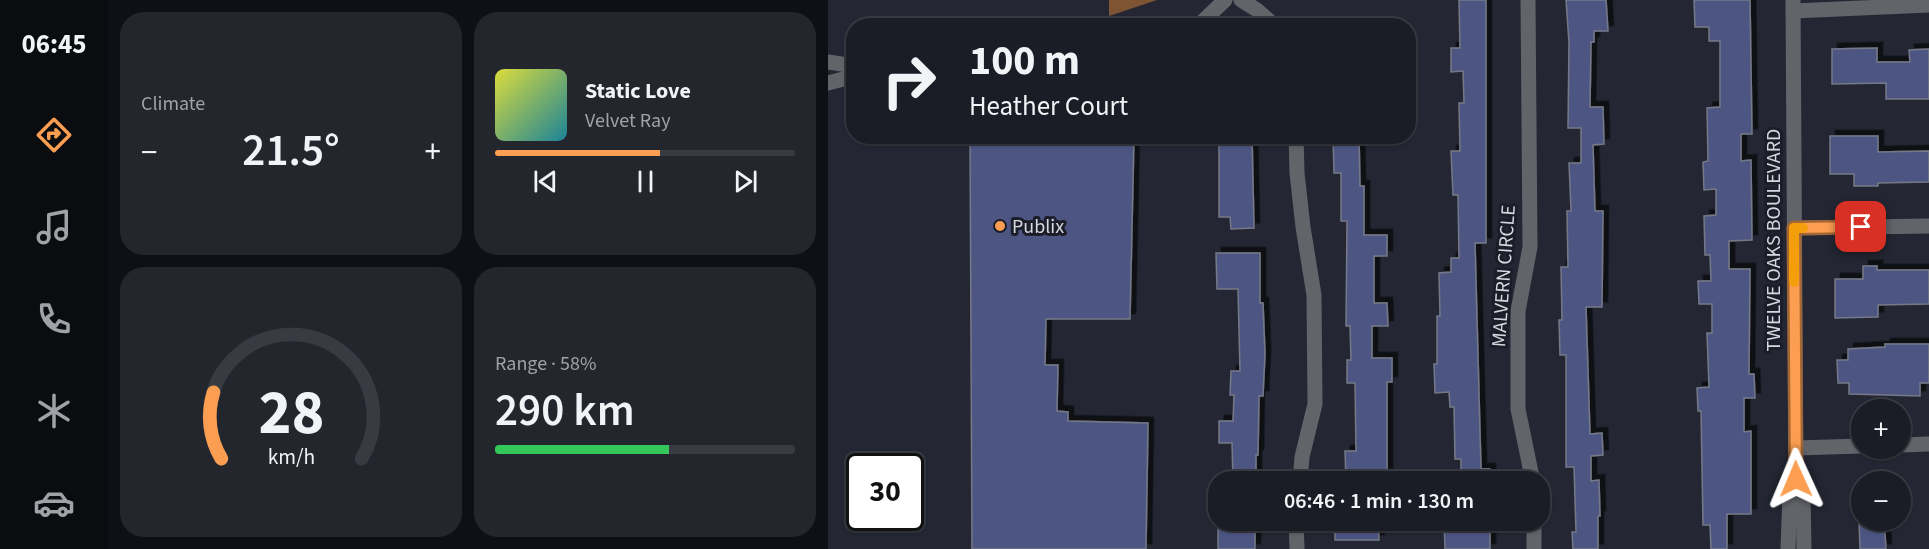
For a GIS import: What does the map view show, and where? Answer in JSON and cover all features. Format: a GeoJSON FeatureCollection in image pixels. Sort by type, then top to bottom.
{"type":"FeatureCollection","features":[{"type":"Feature","properties":{"kind":"street"},"geometry":{"type":"LineString","coordinates":[[1206,18],[1225,0]]}},
{"type":"Feature","properties":{"kind":"street"},"geometry":{"type":"LineString","coordinates":[[1241,0],[1265,18]]}},
{"type":"Feature","properties":{"kind":"street","name":"MALVERN CIRCLE"},"geometry":{"type":"LineString","coordinates":[[1528,0],[1530,246],[1518,311],[1518,409],[1531,471]]}},
{"type":"Feature","properties":{"kind":"street"},"geometry":{"type":"LineString","coordinates":[[1793,5],[1929,5]]}},
{"type":"Feature","properties":{"kind":"street","name":"TWELVE OAKS BOULEVARD"},"geometry":{"type":"LineString","coordinates":[[1788,549],[1790,494],[1796,479],[1793,5]]}},
{"type":"Feature","properties":{"kind":"street"},"geometry":{"type":"LineString","coordinates":[[828,62],[846,65]]}},
{"type":"Feature","properties":{"kind":"street"},"geometry":{"type":"LineString","coordinates":[[828,83],[846,78]]}},
{"type":"Feature","properties":{"kind":"street"},"geometry":{"type":"LineString","coordinates":[[1296,144],[1303,227],[1314,295],[1315,404],[1301,471]]}},
{"type":"Feature","properties":{"kind":"street"},"geometry":{"type":"LineString","coordinates":[[1794,228],[1929,226]]}},
{"type":"Feature","properties":{"kind":"street"},"geometry":{"type":"LineString","coordinates":[[1911,445],[1929,444]]}},
{"type":"Feature","properties":{"kind":"street"},"geometry":{"type":"LineString","coordinates":[[1796,448],[1851,446]]}},
{"type":"Feature","properties":{"kind":"street","name":"TWELVE OAKS BOULEVARD"},"geometry":{"type":"LineString","coordinates":[[1796,479],[1803,494],[1804,549]]}},
{"type":"Feature","properties":{"kind":"street"},"geometry":{"type":"LineString","coordinates":[[1296,531],[1297,549]]}},
{"type":"Feature","properties":{"kind":"street"},"geometry":{"type":"LineString","coordinates":[[1534,531],[1534,549]]}},
{"type":"Feature","properties":{"kind":"shaded area"},"geometry":{"type":"Polygon","coordinates":[[[1109,0],[1157,0],[1109,16],[1109,0]]]}},
{"type":"Feature","properties":{"kind":"building"},"geometry":{"type":"Polygon","coordinates":[[[1459,0],[1486,0],[1486,243],[1475,243],[1481,469],[1490,469],[1490,471],[1461,471],[1461,459],[1455,459],[1454,407],[1450,407],[1449,392],[1435,393],[1437,316],[1440,316],[1439,273],[1451,272],[1451,258],[1459,258],[1458,195],[1453,195],[1451,151],[1460,151],[1459,103],[1464,103],[1463,71],[1451,72],[1451,48],[1460,48],[1459,0]]]}},
{"type":"Feature","properties":{"kind":"building"},"geometry":{"type":"Polygon","coordinates":[[[1566,0],[1606,0],[1608,31],[1594,31],[1594,42],[1591,42],[1590,107],[1603,107],[1604,144],[1593,145],[1595,211],[1603,211],[1602,307],[1586,307],[1590,434],[1602,433],[1603,455],[1591,456],[1591,481],[1599,480],[1598,549],[1573,549],[1572,532],[1576,532],[1574,467],[1566,467],[1566,355],[1560,355],[1559,320],[1562,320],[1561,267],[1568,267],[1567,211],[1571,211],[1569,163],[1581,163],[1581,128],[1568,128],[1569,43],[1566,0]]]}},
{"type":"Feature","properties":{"kind":"building"},"geometry":{"type":"Polygon","coordinates":[[[1694,0],[1750,0],[1752,134],[1741,134],[1741,161],[1751,160],[1752,240],[1729,241],[1729,269],[1750,269],[1749,374],[1754,374],[1755,398],[1744,398],[1744,432],[1751,431],[1751,514],[1727,514],[1727,549],[1711,549],[1710,525],[1703,525],[1701,411],[1698,411],[1697,388],[1709,387],[1707,333],[1712,333],[1712,304],[1699,304],[1698,281],[1711,281],[1710,255],[1705,255],[1704,216],[1716,215],[1716,189],[1704,190],[1703,162],[1708,161],[1707,108],[1720,107],[1720,41],[1709,41],[1709,27],[1695,27],[1694,0]]]}},
{"type":"Feature","properties":{"kind":"building"},"geometry":{"type":"Polygon","coordinates":[[[1877,48],[1877,62],[1910,62],[1909,50],[1929,49],[1929,99],[1886,99],[1886,83],[1832,84],[1832,49],[1877,48]]]}},
{"type":"Feature","properties":{"kind":"building"},"geometry":{"type":"Polygon","coordinates":[[[1830,136],[1878,136],[1878,152],[1929,151],[1929,182],[1854,186],[1854,174],[1830,174],[1830,136]]]}},
{"type":"Feature","properties":{"kind":"building"},"geometry":{"type":"Polygon","coordinates":[[[970,144],[1134,144],[1130,319],[1046,319],[1045,365],[1058,365],[1057,411],[1068,412],[1068,421],[1148,423],[1146,549],[972,549],[970,144]]]}},
{"type":"Feature","properties":{"kind":"building"},"geometry":{"type":"Polygon","coordinates":[[[1219,144],[1252,144],[1254,228],[1231,229],[1230,217],[1219,217],[1219,144]]]}},
{"type":"Feature","properties":{"kind":"building"},"geometry":{"type":"Polygon","coordinates":[[[1333,144],[1359,144],[1360,186],[1364,186],[1364,235],[1387,235],[1387,256],[1374,256],[1374,303],[1387,303],[1388,326],[1372,326],[1372,358],[1392,358],[1392,382],[1387,382],[1387,471],[1346,471],[1345,451],[1356,451],[1355,383],[1347,383],[1347,360],[1351,360],[1350,326],[1346,326],[1347,221],[1341,221],[1341,173],[1334,173],[1333,144]]]}},
{"type":"Feature","properties":{"kind":"building"},"geometry":{"type":"Polygon","coordinates":[[[1216,253],[1260,253],[1260,303],[1263,303],[1265,354],[1263,396],[1259,396],[1256,471],[1233,471],[1232,443],[1219,443],[1219,421],[1233,421],[1234,395],[1230,395],[1231,371],[1240,371],[1238,289],[1217,289],[1216,253]]]}},
{"type":"Feature","properties":{"kind":"building"},"geometry":{"type":"Polygon","coordinates":[[[1863,266],[1877,266],[1877,270],[1929,270],[1929,304],[1878,305],[1878,317],[1835,318],[1835,279],[1863,279],[1863,266]]]}},
{"type":"Feature","properties":{"kind":"building"},"geometry":{"type":"Polygon","coordinates":[[[1885,344],[1929,344],[1929,383],[1920,383],[1920,396],[1849,394],[1849,383],[1838,383],[1837,360],[1848,360],[1848,349],[1885,347],[1885,344]]]}},
{"type":"Feature","properties":{"kind":"building"},"geometry":{"type":"Polygon","coordinates":[[[1218,531],[1255,531],[1255,549],[1218,549],[1218,531]]]}},
{"type":"Feature","properties":{"kind":"building"},"geometry":{"type":"Polygon","coordinates":[[[1335,531],[1379,531],[1379,540],[1335,540],[1335,531]]]}},
{"type":"Feature","properties":{"kind":"building"},"geometry":{"type":"Polygon","coordinates":[[[1444,531],[1490,531],[1490,549],[1445,549],[1444,531]]]}},
{"type":"Feature","properties":{"kind":"building"},"geometry":{"type":"Polygon","coordinates":[[[1859,531],[1885,531],[1886,549],[1860,549],[1859,531]]]}},
{"type":"Feature","properties":{"kind":"slow traffic"},"geometry":{"type":"LineString","coordinates":[[1794,282],[1794,228],[1803,228]]}},
{"type":"Feature","properties":{"kind":"place","name":"Publix"},"geometry":{"type":"Point","coordinates":[1000,226]}},
{"type":"Feature","properties":{"kind":"route"},"geometry":{"type":"LineString","coordinates":[[1796,479],[1794,228],[1861,227]]}}]}
